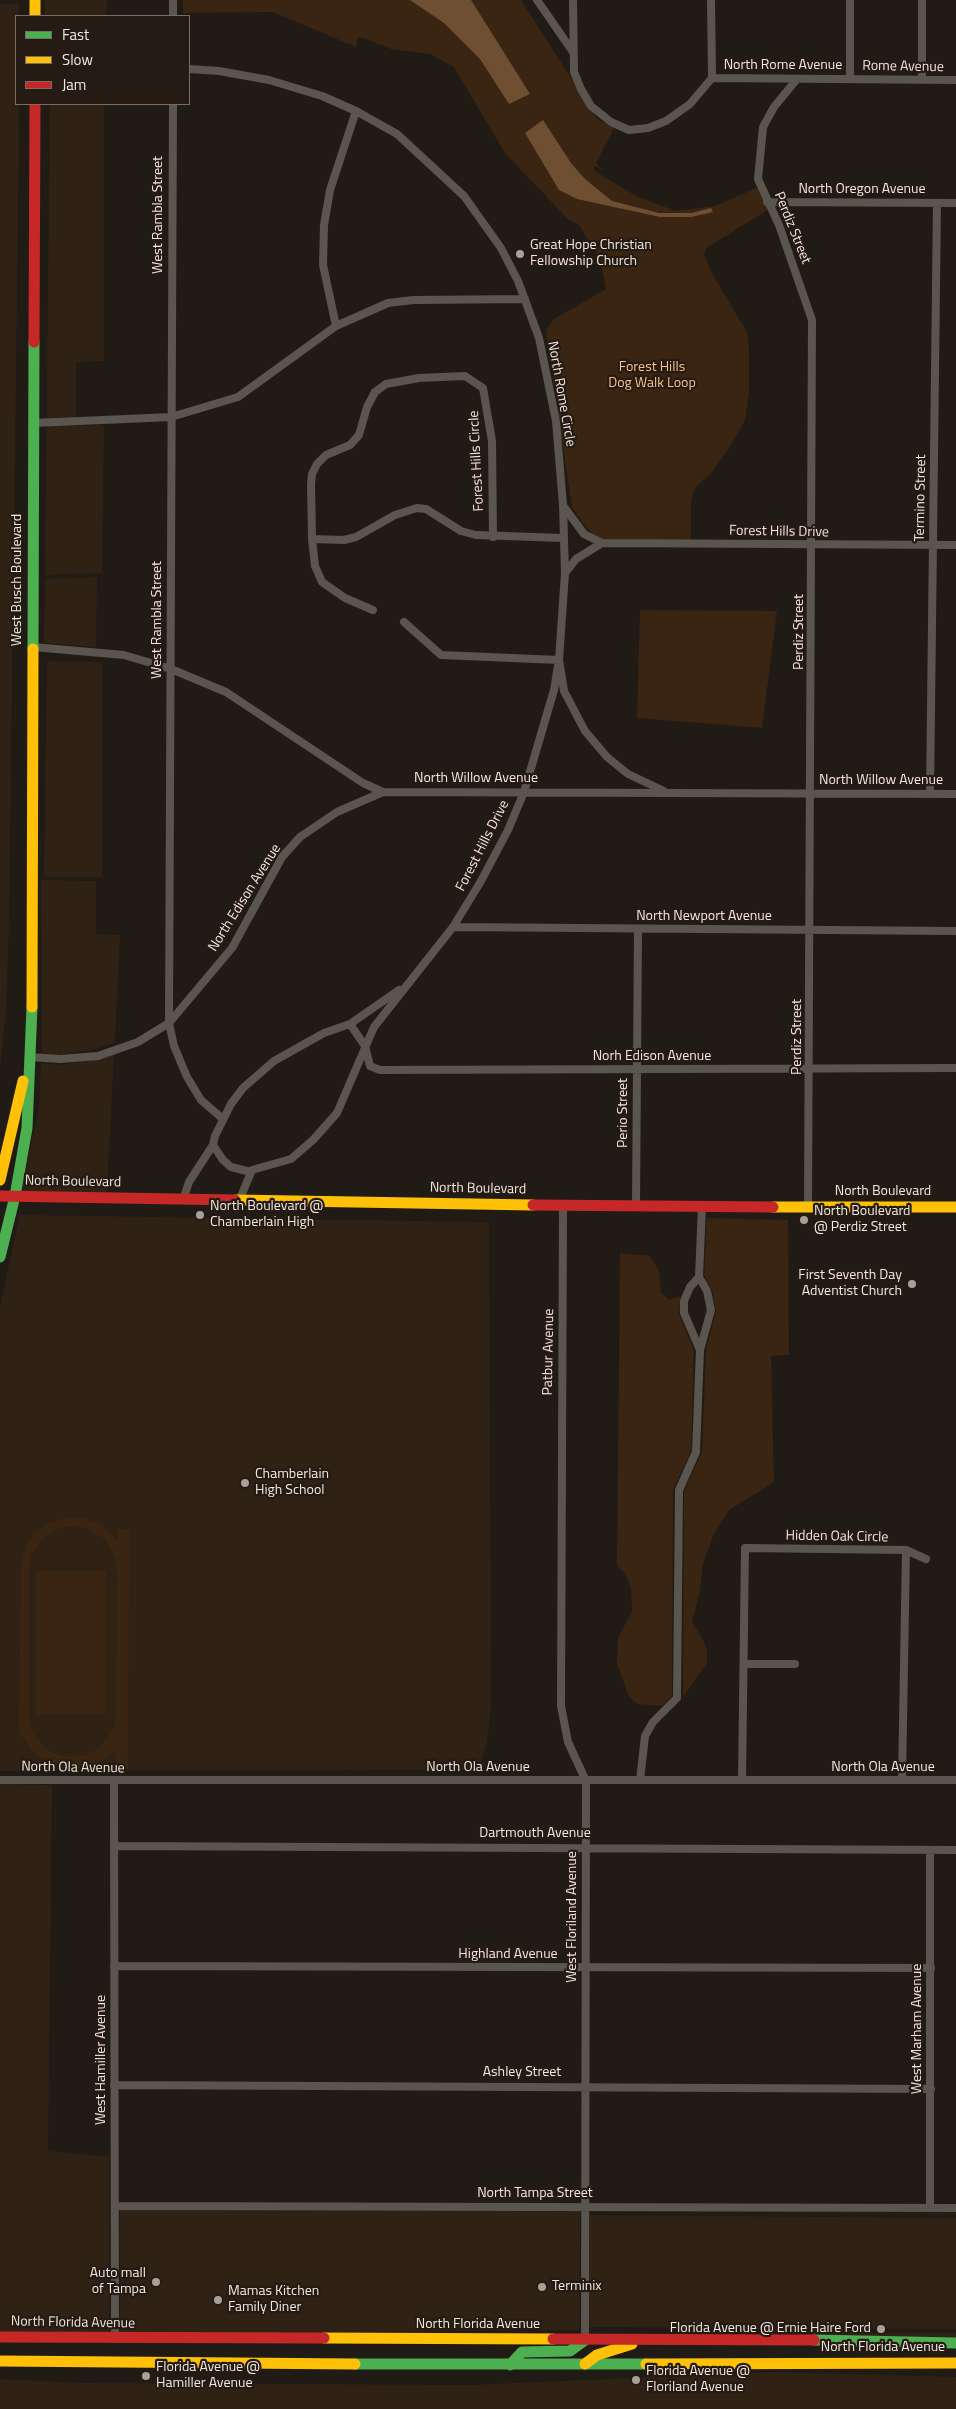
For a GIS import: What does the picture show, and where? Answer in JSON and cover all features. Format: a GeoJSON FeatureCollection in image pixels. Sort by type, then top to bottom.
{"type":"FeatureCollection","features":[{"type":"Feature","properties":{"kind":"main road"},"geometry":{"type":"LineString","coordinates":[[35,0],[35,15]]}},
{"type":"Feature","properties":{"kind":"main road","name":"West Busch Boulevard"},"geometry":{"type":"LineString","coordinates":[[0,1257],[15,1196],[27,1128],[32,998],[35,105]]}},
{"type":"Feature","properties":{"kind":"main road","name":"West Busch Boulevard"},"geometry":{"type":"LineString","coordinates":[[0,1180],[29,1057]]}},
{"type":"Feature","properties":{"kind":"main road","name":"North Boulevard"},"geometry":{"type":"LineString","coordinates":[[0,1196],[563,1206],[956,1207]]}},
{"type":"Feature","properties":{"kind":"main road","name":"North Florida Avenue"},"geometry":{"type":"LineString","coordinates":[[0,2338],[828,2340],[956,2343]]}},
{"type":"Feature","properties":{"kind":"main road"},"geometry":{"type":"LineString","coordinates":[[266,2338],[266,2362]]}},
{"type":"Feature","properties":{"kind":"main road"},"geometry":{"type":"LineString","coordinates":[[510,2365],[522,2352],[570,2350],[585,2340]]}},
{"type":"Feature","properties":{"kind":"main road"},"geometry":{"type":"LineString","coordinates":[[585,2364],[597,2355],[644,2340]]}},
{"type":"Feature","properties":{"kind":"main road"},"geometry":{"type":"LineString","coordinates":[[827,2364],[828,2340]]}},
{"type":"Feature","properties":{"kind":"main road","name":"North Florida Avenue"},"geometry":{"type":"LineString","coordinates":[[0,2361],[510,2365],[956,2363]]}},
{"type":"Feature","properties":{"kind":"street"},"geometry":{"type":"LineString","coordinates":[[173,0],[173,15]]}},
{"type":"Feature","properties":{"kind":"street"},"geometry":{"type":"LineString","coordinates":[[537,0],[574,52]]}},
{"type":"Feature","properties":{"kind":"street"},"geometry":{"type":"LineString","coordinates":[[573,0],[574,52]]}},
{"type":"Feature","properties":{"kind":"street"},"geometry":{"type":"LineString","coordinates":[[711,0],[712,78]]}},
{"type":"Feature","properties":{"kind":"street"},"geometry":{"type":"LineString","coordinates":[[850,0],[850,79]]}},
{"type":"Feature","properties":{"kind":"street"},"geometry":{"type":"LineString","coordinates":[[922,0],[922,79]]}},
{"type":"Feature","properties":{"kind":"street","name":"North Rome Avenue"},"geometry":{"type":"LineString","coordinates":[[574,52],[574,72],[591,106],[611,122],[629,130],[648,128],[666,121],[690,104],[712,78],[850,79]]}},
{"type":"Feature","properties":{"kind":"street","name":"North Rome Circle"},"geometry":{"type":"LineString","coordinates":[[190,69],[219,71],[269,80],[322,96],[356,111],[397,134],[464,196],[501,248],[525,299],[539,338],[556,421],[564,538]]}},
{"type":"Feature","properties":{"kind":"street","name":"Perdiz Street"},"geometry":{"type":"LineString","coordinates":[[798,79],[774,106],[763,127],[758,179],[779,225],[812,320],[813,546],[808,1206]]}},
{"type":"Feature","properties":{"kind":"street","name":"Rome Avenue"},"geometry":{"type":"LineString","coordinates":[[850,79],[956,80]]}},
{"type":"Feature","properties":{"kind":"street","name":"West Rambla Street"},"geometry":{"type":"LineString","coordinates":[[173,105],[169,1023],[174,1046],[186,1077],[201,1100],[223,1119]]}},
{"type":"Feature","properties":{"kind":"street"},"geometry":{"type":"LineString","coordinates":[[336,326],[323,265],[324,224],[330,190],[356,111]]}},
{"type":"Feature","properties":{"kind":"street","name":"North Oregon Avenue"},"geometry":{"type":"LineString","coordinates":[[767,202],[956,203]]}},
{"type":"Feature","properties":{"kind":"street","name":"Termino Street"},"geometry":{"type":"LineString","coordinates":[[930,794],[936,203]]}},
{"type":"Feature","properties":{"kind":"street"},"geometry":{"type":"LineString","coordinates":[[34,423],[171,417],[238,397],[336,326],[388,303],[413,300],[525,299]]}},
{"type":"Feature","properties":{"kind":"street","name":"Forest Hills Circle"},"geometry":{"type":"LineString","coordinates":[[373,610],[345,598],[322,582],[315,566],[312,540],[312,474],[317,464],[326,455],[350,445],[359,436],[367,407],[375,392],[386,384],[401,380],[465,376],[483,388],[492,449],[493,537]]}},
{"type":"Feature","properties":{"kind":"street"},"geometry":{"type":"LineString","coordinates":[[563,505],[584,534],[602,542]]}},
{"type":"Feature","properties":{"kind":"street"},"geometry":{"type":"LineString","coordinates":[[312,540],[344,540],[356,537],[395,515],[417,508],[426,509],[461,530],[476,535],[564,538]]}},
{"type":"Feature","properties":{"kind":"street","name":"Forest Hills Drive"},"geometry":{"type":"LineString","coordinates":[[251,1172],[291,1159],[313,1140],[337,1113],[374,1027],[453,927],[485,873],[524,792],[554,690],[559,660],[565,573],[564,538]]}},
{"type":"Feature","properties":{"kind":"street"},"geometry":{"type":"LineString","coordinates":[[565,573],[576,559],[602,542]]}},
{"type":"Feature","properties":{"kind":"street","name":"Forest Hills Drive"},"geometry":{"type":"LineString","coordinates":[[602,542],[813,546],[956,545]]}},
{"type":"Feature","properties":{"kind":"street"},"geometry":{"type":"LineString","coordinates":[[404,622],[441,655],[559,660],[564,691],[585,730],[607,757],[628,774],[668,793]]}},
{"type":"Feature","properties":{"kind":"street","name":"North Willow Avenue"},"geometry":{"type":"LineString","coordinates":[[33,647],[124,655],[171,669],[226,692],[363,783],[383,792],[956,794]]}},
{"type":"Feature","properties":{"kind":"street","name":"North Edison Avenue"},"geometry":{"type":"LineString","coordinates":[[29,1057],[60,1059],[98,1056],[138,1042],[169,1023],[232,948],[282,857],[300,837],[337,812],[383,792]]}},
{"type":"Feature","properties":{"kind":"street","name":"North Newport Avenue"},"geometry":{"type":"LineString","coordinates":[[453,927],[956,931]]}},
{"type":"Feature","properties":{"kind":"street","name":"Perio Street"},"geometry":{"type":"LineString","coordinates":[[636,1206],[638,929]]}},
{"type":"Feature","properties":{"kind":"street"},"geometry":{"type":"LineString","coordinates":[[183,1200],[189,1182],[213,1146],[223,1119],[243,1088],[274,1061],[324,1033],[350,1024],[407,985]]}},
{"type":"Feature","properties":{"kind":"street"},"geometry":{"type":"LineString","coordinates":[[350,1024],[365,1046]]}},
{"type":"Feature","properties":{"kind":"street","name":"Norh Edison Avenue"},"geometry":{"type":"LineString","coordinates":[[365,1046],[370,1066],[380,1070],[956,1068]]}},
{"type":"Feature","properties":{"kind":"street"},"geometry":{"type":"LineString","coordinates":[[213,1146],[223,1160],[231,1167],[251,1172],[239,1201]]}},
{"type":"Feature","properties":{"kind":"street","name":"Patbur Avenue"},"geometry":{"type":"LineString","coordinates":[[560,1499],[563,1206]]}},
{"type":"Feature","properties":{"kind":"street"},"geometry":{"type":"LineString","coordinates":[[640,1780],[645,1736],[653,1722],[677,1698],[679,1490],[696,1452],[700,1350],[711,1310],[707,1291],[699,1277],[702,1206]]}},
{"type":"Feature","properties":{"kind":"street"},"geometry":{"type":"LineString","coordinates":[[699,1277],[690,1287],[684,1301],[684,1313],[700,1350]]}},
{"type":"Feature","properties":{"kind":"street","name":"West Floriland Avenue"},"geometry":{"type":"LineString","coordinates":[[560,1499],[561,1706],[568,1742],[586,1781],[585,2340]]}},
{"type":"Feature","properties":{"kind":"street","name":"Hidden Oak Circle"},"geometry":{"type":"LineString","coordinates":[[742,1780],[745,1548],[906,1550],[902,1780]]}},
{"type":"Feature","properties":{"kind":"street"},"geometry":{"type":"LineString","coordinates":[[906,1550],[926,1559]]}},
{"type":"Feature","properties":{"kind":"street"},"geometry":{"type":"LineString","coordinates":[[744,1664],[796,1664]]}},
{"type":"Feature","properties":{"kind":"street","name":"North Ola Avenue"},"geometry":{"type":"LineString","coordinates":[[0,1780],[956,1780]]}},
{"type":"Feature","properties":{"kind":"street","name":"West Hamiller Avenue"},"geometry":{"type":"LineString","coordinates":[[114,1781],[115,2339]]}},
{"type":"Feature","properties":{"kind":"street","name":"Dartmouth Avenue"},"geometry":{"type":"LineString","coordinates":[[115,1846],[956,1850]]}},
{"type":"Feature","properties":{"kind":"street","name":"West Marham Avenue"},"geometry":{"type":"LineString","coordinates":[[930,1850],[930,2208]]}},
{"type":"Feature","properties":{"kind":"street","name":"Highland Avenue"},"geometry":{"type":"LineString","coordinates":[[114,1966],[931,1968]]}},
{"type":"Feature","properties":{"kind":"street","name":"Ashley Street"},"geometry":{"type":"LineString","coordinates":[[114,2085],[931,2089]]}},
{"type":"Feature","properties":{"kind":"street","name":"North Tampa Street"},"geometry":{"type":"LineString","coordinates":[[115,2206],[956,2208]]}},
{"type":"Feature","properties":{"kind":"shaded area"},"geometry":{"type":"Polygon","coordinates":[[[45,0],[107,0],[106,15],[45,15],[45,0]]]}},
{"type":"Feature","properties":{"kind":"shaded area"},"geometry":{"type":"Polygon","coordinates":[[[410,0],[471,0],[530,94],[509,104],[480,59],[444,23],[410,0]]]}},
{"type":"Feature","properties":{"kind":"shaded area"},"geometry":{"type":"Polygon","coordinates":[[[19,3],[19,15],[15,15],[15,105],[19,105],[9,915],[6,1012],[0,1068],[0,4],[19,3]]]}},
{"type":"Feature","properties":{"kind":"shaded area"},"geometry":{"type":"Polygon","coordinates":[[[50,105],[104,105],[104,361],[76,362],[76,426],[104,425],[102,573],[45,575],[50,105]]]}},
{"type":"Feature","properties":{"kind":"shaded area"},"geometry":{"type":"Polygon","coordinates":[[[543,120],[571,163],[584,178],[612,201],[659,213],[692,213],[711,208],[713,212],[691,217],[660,217],[577,199],[559,190],[525,133],[543,120]]]}},
{"type":"Feature","properties":{"kind":"shaded area"},"geometry":{"type":"Polygon","coordinates":[[[97,577],[96,647],[44,643],[45,579],[97,577]]]}},
{"type":"Feature","properties":{"kind":"shaded area"},"geometry":{"type":"Polygon","coordinates":[[[47,661],[102,662],[102,877],[44,877],[47,661]]]}},
{"type":"Feature","properties":{"kind":"shaded area"},"geometry":{"type":"Polygon","coordinates":[[[41,880],[96,881],[96,934],[120,935],[115,1042],[95,1049],[57,1055],[42,1053],[41,880]]]}},
{"type":"Feature","properties":{"kind":"shaded area"},"geometry":{"type":"Polygon","coordinates":[[[114,1053],[107,1193],[21,1191],[39,1109],[41,1063],[58,1065],[98,1059],[114,1053]]]}},
{"type":"Feature","properties":{"kind":"shaded area","name":"Chamberlain High School"},"geometry":{"type":"Polygon","coordinates":[[[20,1215],[489,1222],[491,1706],[487,1741],[479,1770],[0,1771],[0,1306],[20,1215]]]}},
{"type":"Feature","properties":{"kind":"shaded area"},"geometry":{"type":"Polygon","coordinates":[[[0,1784],[52,1785],[48,2151],[109,2157],[109,2334],[0,2333],[0,1784]]]}},
{"type":"Feature","properties":{"kind":"shaded area"},"geometry":{"type":"Polygon","coordinates":[[[120,2211],[580,2211],[579,2330],[120,2334],[120,2211]]]}},
{"type":"Feature","properties":{"kind":"shaded area"},"geometry":{"type":"Polygon","coordinates":[[[591,2211],[956,2213],[956,2214],[591,2211]]]}},
{"type":"Feature","properties":{"kind":"shaded area"},"geometry":{"type":"Polygon","coordinates":[[[590,2215],[956,2218],[956,2329],[589,2327],[590,2215]]]}},
{"type":"Feature","properties":{"kind":"shaded area"},"geometry":{"type":"Polygon","coordinates":[[[746,2332],[956,2333],[956,2338],[813,2335],[746,2332]]]}},
{"type":"Feature","properties":{"kind":"shaded area"},"geometry":{"type":"Polygon","coordinates":[[[772,2372],[956,2377],[956,2409],[0,2409],[0,2379],[83,2383],[471,2385],[772,2372]]]}},
{"type":"Feature","properties":{"kind":"green space","name":"Forest Hills Dog Walk Loop"},"geometry":{"type":"Polygon","coordinates":[[[183,0],[521,0],[597,119],[614,128],[596,163],[602,170],[595,166],[593,170],[636,196],[676,211],[715,206],[761,186],[771,208],[706,248],[704,255],[714,277],[747,332],[749,392],[745,420],[731,445],[712,472],[694,489],[691,501],[691,544],[602,543],[585,526],[572,507],[546,330],[554,319],[606,289],[600,259],[579,225],[568,219],[505,153],[454,67],[430,54],[391,49],[364,38],[358,37],[356,47],[273,12],[183,13],[183,0]]]}},
{"type":"Feature","properties":{"kind":"green space"},"geometry":{"type":"Polygon","coordinates":[[[640,610],[777,611],[762,728],[637,718],[640,610]]]}},
{"type":"Feature","properties":{"kind":"green space"},"geometry":{"type":"Polygon","coordinates":[[[707,1218],[788,1220],[789,1355],[771,1356],[774,1482],[729,1510],[713,1536],[703,1564],[700,1590],[692,1622],[703,1640],[707,1651],[707,1663],[683,1697],[684,1491],[702,1452],[706,1350],[716,1311],[712,1290],[704,1275],[707,1218]]]}},
{"type":"Feature","properties":{"kind":"green space"},"geometry":{"type":"Polygon","coordinates":[[[620,1253],[650,1256],[659,1271],[661,1292],[669,1300],[681,1296],[679,1314],[694,1351],[691,1451],[673,1490],[672,1696],[662,1706],[638,1704],[629,1697],[617,1663],[618,1638],[632,1611],[631,1587],[624,1572],[617,1566],[620,1253]]]}},
{"type":"Feature","properties":{"kind":"green space"},"geometry":{"type":"Polygon","coordinates":[[[65,1518],[82,1518],[98,1523],[117,1540],[117,1529],[129,1529],[128,1769],[116,1769],[116,1749],[105,1759],[89,1767],[72,1769],[54,1766],[32,1752],[19,1731],[21,1562],[26,1546],[36,1532],[50,1523],[65,1518]],[[73,1526],[60,1528],[42,1539],[31,1556],[29,1570],[29,1720],[33,1733],[46,1749],[58,1755],[72,1757],[85,1755],[98,1749],[111,1733],[116,1720],[117,1571],[115,1557],[104,1539],[87,1528],[73,1526]]]}},
{"type":"Feature","properties":{"kind":"green space"},"geometry":{"type":"Polygon","coordinates":[[[36,1571],[106,1571],[106,1714],[36,1714],[36,1571]]]}},
{"type":"Feature","properties":{"kind":"traffic: fast"},"geometry":{"type":"LineString","coordinates":[[33,649],[34,342]]}},
{"type":"Feature","properties":{"kind":"traffic: fast"},"geometry":{"type":"LineString","coordinates":[[0,1257],[15,1196],[27,1128],[32,1007]]}},
{"type":"Feature","properties":{"kind":"traffic: fast"},"geometry":{"type":"LineString","coordinates":[[510,2365],[522,2352],[570,2351],[585,2340]]}},
{"type":"Feature","properties":{"kind":"traffic: fast"},"geometry":{"type":"LineString","coordinates":[[814,2340],[956,2343]]}},
{"type":"Feature","properties":{"kind":"traffic: fast"},"geometry":{"type":"LineString","coordinates":[[355,2364],[646,2364]]}},
{"type":"Feature","properties":{"kind":"traffic: slow"},"geometry":{"type":"LineString","coordinates":[[35,0],[35,15]]}},
{"type":"Feature","properties":{"kind":"traffic: slow"},"geometry":{"type":"LineString","coordinates":[[32,1007],[33,649]]}},
{"type":"Feature","properties":{"kind":"traffic: slow"},"geometry":{"type":"LineString","coordinates":[[0,1180],[23,1081]]}},
{"type":"Feature","properties":{"kind":"traffic: slow"},"geometry":{"type":"LineString","coordinates":[[235,1200],[533,1205]]}},
{"type":"Feature","properties":{"kind":"traffic: slow"},"geometry":{"type":"LineString","coordinates":[[773,1207],[956,1207]]}},
{"type":"Feature","properties":{"kind":"traffic: slow"},"geometry":{"type":"LineString","coordinates":[[324,2338],[553,2339]]}},
{"type":"Feature","properties":{"kind":"traffic: slow"},"geometry":{"type":"LineString","coordinates":[[585,2364],[597,2355],[632,2344]]}},
{"type":"Feature","properties":{"kind":"traffic: slow"},"geometry":{"type":"LineString","coordinates":[[0,2361],[355,2364]]}},
{"type":"Feature","properties":{"kind":"traffic: slow"},"geometry":{"type":"LineString","coordinates":[[646,2364],[956,2363]]}},
{"type":"Feature","properties":{"kind":"traffic: jam"},"geometry":{"type":"LineString","coordinates":[[34,342],[35,105]]}},
{"type":"Feature","properties":{"kind":"traffic: jam"},"geometry":{"type":"LineString","coordinates":[[0,1196],[235,1200]]}},
{"type":"Feature","properties":{"kind":"traffic: jam"},"geometry":{"type":"LineString","coordinates":[[533,1205],[773,1207]]}},
{"type":"Feature","properties":{"kind":"traffic: jam"},"geometry":{"type":"LineString","coordinates":[[0,2337],[324,2338]]}},
{"type":"Feature","properties":{"kind":"traffic: jam"},"geometry":{"type":"LineString","coordinates":[[553,2339],[814,2340]]}},
{"type":"Feature","properties":{"kind":"place","name":"Great Hope Christian Fellowship Church"},"geometry":{"type":"Point","coordinates":[520,254]}},
{"type":"Feature","properties":{"kind":"place","name":"North Boulevard @ Chamberlain High"},"geometry":{"type":"Point","coordinates":[200,1215]}},
{"type":"Feature","properties":{"kind":"place","name":"North Boulevard @ Perdiz Street"},"geometry":{"type":"Point","coordinates":[804,1220]}},
{"type":"Feature","properties":{"kind":"place","name":"First Seventh Day Adventist Church"},"geometry":{"type":"Point","coordinates":[912,1284]}},
{"type":"Feature","properties":{"kind":"place","name":"Chamberlain High School"},"geometry":{"type":"Point","coordinates":[245,1483]}},
{"type":"Feature","properties":{"kind":"place","name":"Auto mall of Tampa"},"geometry":{"type":"Point","coordinates":[156,2282]}},
{"type":"Feature","properties":{"kind":"place","name":"Terminix"},"geometry":{"type":"Point","coordinates":[542,2287]}},
{"type":"Feature","properties":{"kind":"place","name":"Mamas Kitchen Family Diner"},"geometry":{"type":"Point","coordinates":[218,2300]}},
{"type":"Feature","properties":{"kind":"place","name":"Florida Avenue @ Ernie Haire Ford"},"geometry":{"type":"Point","coordinates":[881,2329]}},
{"type":"Feature","properties":{"kind":"place","name":"Florida Avenue @ Hamiller Avenue"},"geometry":{"type":"Point","coordinates":[146,2376]}},
{"type":"Feature","properties":{"kind":"place","name":"Florida Avenue @ Floriland Avenue"},"geometry":{"type":"Point","coordinates":[636,2380]}}]}
